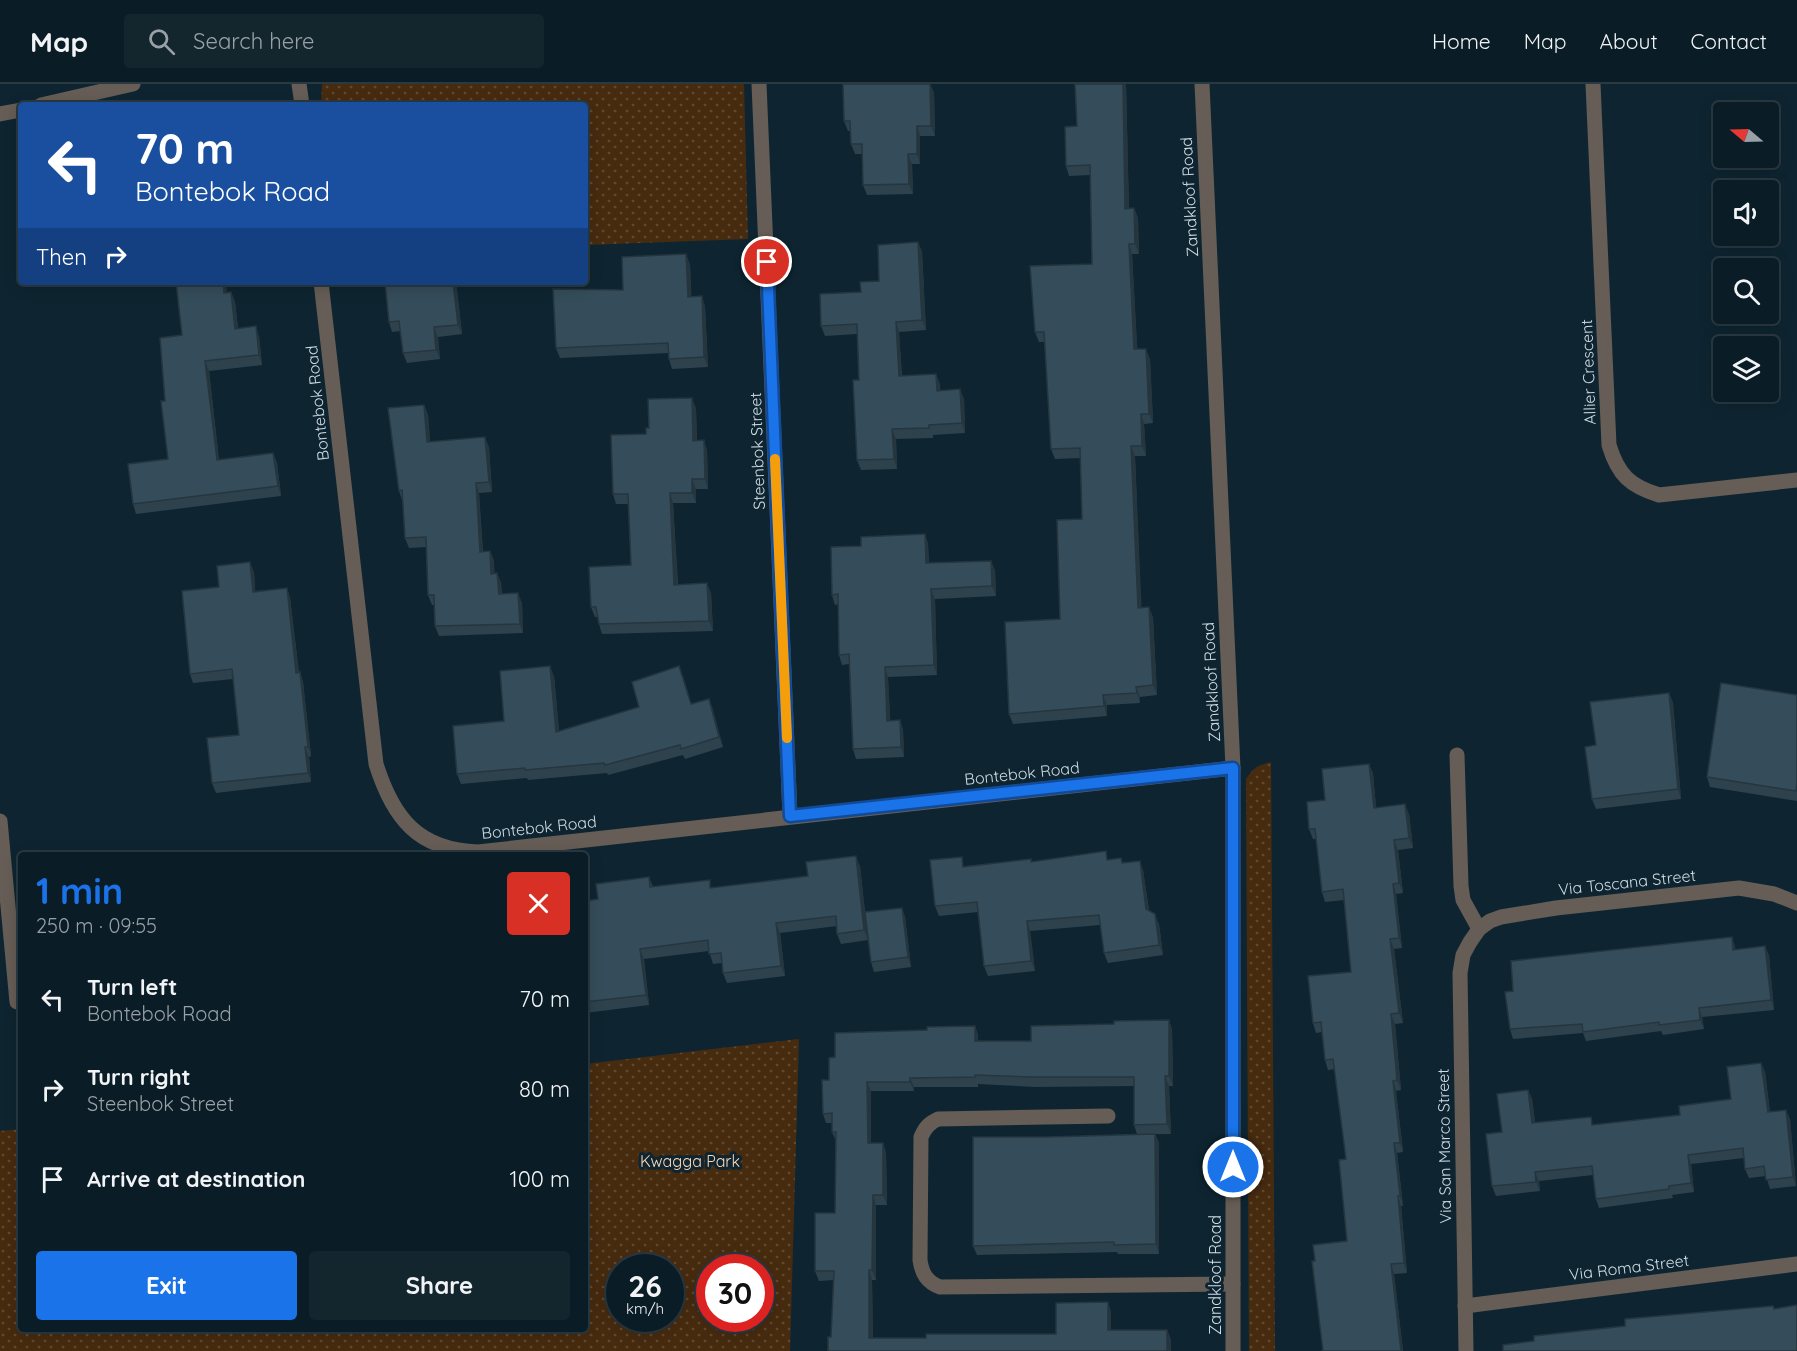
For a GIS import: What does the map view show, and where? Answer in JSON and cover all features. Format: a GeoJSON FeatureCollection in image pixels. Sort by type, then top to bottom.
{"type":"FeatureCollection","features":[{"type":"Feature","properties":{"kind":"street"},"geometry":{"type":"LineString","coordinates":[[54,102],[133,84]]}},
{"type":"Feature","properties":{"kind":"street"},"geometry":{"type":"LineString","coordinates":[[299,84],[302,102]]}},
{"type":"Feature","properties":{"kind":"street","name":"Steenbok Street"},"geometry":{"type":"LineString","coordinates":[[759,84],[790,816]]}},
{"type":"Feature","properties":{"kind":"street","name":"Zandkloof Road"},"geometry":{"type":"LineString","coordinates":[[1202,84],[1233,768],[1233,1351]]}},
{"type":"Feature","properties":{"kind":"street","name":"Allier Crescent"},"geometry":{"type":"LineString","coordinates":[[1593,84],[1609,445],[1616,465],[1629,481],[1643,490],[1659,495],[1797,480]]}},
{"type":"Feature","properties":{"kind":"street"},"geometry":{"type":"LineString","coordinates":[[0,114],[18,111]]}},
{"type":"Feature","properties":{"kind":"street","name":"Bontebok Road"},"geometry":{"type":"LineString","coordinates":[[321,285],[376,764],[384,788],[406,824],[432,844],[448,849],[478,852],[1233,768]]}},
{"type":"Feature","properties":{"kind":"street"},"geometry":{"type":"LineString","coordinates":[[1457,755],[1461,886],[1474,936]]}},
{"type":"Feature","properties":{"kind":"street"},"geometry":{"type":"LineString","coordinates":[[0,821],[17,1002]]}},
{"type":"Feature","properties":{"kind":"street","name":"Via Toscana Street"},"geometry":{"type":"LineString","coordinates":[[1474,936],[1490,921],[1501,917],[1556,908],[1739,888],[1774,894],[1797,903]]}},
{"type":"Feature","properties":{"kind":"street","name":"Via San Marco Street"},"geometry":{"type":"LineString","coordinates":[[1466,1351],[1460,973],[1463,955],[1474,936]]}},
{"type":"Feature","properties":{"kind":"street"},"geometry":{"type":"LineString","coordinates":[[1108,1116],[938,1119],[930,1123],[921,1137],[920,1260],[921,1270],[926,1278],[932,1284],[940,1287],[1233,1284]]}},
{"type":"Feature","properties":{"kind":"street","name":"Via Roma Street"},"geometry":{"type":"LineString","coordinates":[[1465,1306],[1797,1264]]}},
{"type":"Feature","properties":{"kind":"green space"},"geometry":{"type":"Polygon","coordinates":[[[322,84],[744,84],[748,239],[588,245],[588,102],[321,102],[322,84]]]}},
{"type":"Feature","properties":{"kind":"green space"},"geometry":{"type":"Polygon","coordinates":[[[1271,762],[1275,1351],[1249,1351],[1246,779],[1256,768],[1271,762]]]}},
{"type":"Feature","properties":{"kind":"green space","name":"Kwagga Park"},"geometry":{"type":"Polygon","coordinates":[[[799,1039],[790,1351],[0,1351],[0,1131],[18,1129],[18,1332],[588,1332],[588,1064],[799,1039]]]}},
{"type":"Feature","properties":{"kind":"building"},"geometry":{"type":"Polygon","coordinates":[[[843,84],[930,84],[931,126],[917,126],[917,154],[908,154],[909,184],[863,185],[862,144],[851,144],[850,121],[844,121],[843,84]]]}},
{"type":"Feature","properties":{"kind":"building"},"geometry":{"type":"Polygon","coordinates":[[[1075,84],[1123,84],[1125,209],[1134,208],[1135,244],[1129,244],[1134,349],[1146,349],[1149,414],[1141,414],[1142,446],[1131,446],[1138,608],[1149,607],[1153,685],[1136,687],[1137,693],[1103,695],[1104,706],[1009,714],[1005,622],[1060,619],[1057,520],[1082,519],[1080,448],[1051,449],[1044,332],[1035,332],[1030,266],[1092,264],[1090,165],[1066,166],[1065,127],[1077,126],[1075,84]]]}},
{"type":"Feature","properties":{"kind":"building"},"geometry":{"type":"Polygon","coordinates":[[[918,242],[922,320],[896,322],[899,376],[936,374],[937,391],[960,389],[962,423],[929,425],[929,428],[892,429],[894,459],[857,460],[853,380],[859,380],[857,324],[821,326],[820,294],[861,292],[860,282],[879,281],[878,245],[918,242]]]}},
{"type":"Feature","properties":{"kind":"building"},"geometry":{"type":"Polygon","coordinates":[[[686,254],[688,297],[702,296],[704,357],[669,359],[668,343],[556,348],[553,289],[623,290],[622,257],[686,254]]]}},
{"type":"Feature","properties":{"kind":"building"},"geometry":{"type":"Polygon","coordinates":[[[176,285],[223,285],[224,293],[231,292],[235,329],[256,326],[259,355],[205,361],[217,460],[273,453],[278,486],[133,504],[128,464],[168,459],[161,401],[165,401],[160,338],[182,335],[176,285]]]}},
{"type":"Feature","properties":{"kind":"building"},"geometry":{"type":"Polygon","coordinates":[[[385,285],[453,285],[458,325],[434,327],[436,350],[403,353],[399,321],[389,322],[385,285]]]}},
{"type":"Feature","properties":{"kind":"building"},"geometry":{"type":"Polygon","coordinates":[[[692,398],[693,441],[704,440],[705,479],[692,479],[692,493],[670,493],[674,585],[707,583],[709,621],[599,624],[596,607],[591,607],[589,567],[631,565],[628,494],[613,494],[611,435],[646,434],[646,428],[649,428],[648,399],[692,398]]]}},
{"type":"Feature","properties":{"kind":"building"},"geometry":{"type":"Polygon","coordinates":[[[424,405],[427,442],[485,437],[489,482],[476,483],[480,552],[490,551],[491,574],[497,573],[499,594],[518,593],[520,624],[435,626],[434,595],[428,595],[426,537],[405,538],[402,490],[399,491],[388,408],[424,405]]]}},
{"type":"Feature","properties":{"kind":"building"},"geometry":{"type":"Polygon","coordinates":[[[925,534],[926,563],[991,561],[992,586],[931,589],[934,665],[885,667],[887,721],[900,720],[901,747],[853,749],[849,654],[839,655],[838,594],[832,595],[831,547],[861,546],[861,537],[925,534]]]}},
{"type":"Feature","properties":{"kind":"building"},"geometry":{"type":"Polygon","coordinates":[[[250,562],[253,592],[287,588],[296,673],[300,672],[308,747],[305,747],[308,773],[212,783],[207,738],[239,735],[232,669],[190,674],[182,591],[219,587],[217,566],[250,562]]]}},
{"type":"Feature","properties":{"kind":"building"},"geometry":{"type":"Polygon","coordinates":[[[550,666],[556,732],[639,707],[632,682],[679,666],[691,704],[709,699],[719,737],[681,749],[680,745],[605,765],[604,763],[457,774],[453,726],[504,721],[500,671],[550,666]]]}},
{"type":"Feature","properties":{"kind":"building"},"geometry":{"type":"Polygon","coordinates":[[[1721,683],[1797,695],[1796,791],[1707,777],[1721,683]]]}},
{"type":"Feature","properties":{"kind":"building"},"geometry":{"type":"Polygon","coordinates":[[[1669,693],[1678,789],[1592,799],[1585,747],[1596,745],[1590,702],[1669,693]]]}},
{"type":"Feature","properties":{"kind":"building"},"geometry":{"type":"Polygon","coordinates":[[[1369,764],[1374,808],[1405,804],[1409,838],[1394,840],[1399,883],[1393,884],[1399,938],[1390,939],[1399,1013],[1391,1014],[1397,1080],[1393,1081],[1400,1143],[1394,1143],[1404,1263],[1391,1264],[1401,1351],[1323,1351],[1312,1261],[1315,1261],[1313,1245],[1347,1241],[1339,1160],[1346,1159],[1333,1059],[1325,1060],[1321,1022],[1313,1023],[1308,976],[1351,972],[1343,889],[1322,892],[1315,829],[1309,829],[1307,802],[1325,800],[1322,769],[1369,764]]]}},
{"type":"Feature","properties":{"kind":"building"},"geometry":{"type":"Polygon","coordinates":[[[1106,851],[1107,860],[1121,858],[1122,863],[1140,861],[1146,909],[1155,914],[1159,945],[1104,953],[1099,915],[1027,921],[1031,961],[984,966],[977,902],[935,906],[930,860],[962,857],[963,867],[1031,859],[1031,862],[1106,851]]]}},
{"type":"Feature","properties":{"kind":"building"},"geometry":{"type":"Polygon","coordinates":[[[856,856],[864,930],[837,934],[836,916],[776,923],[781,966],[723,973],[721,953],[709,954],[708,940],[640,949],[646,995],[588,1002],[588,901],[598,899],[596,884],[649,877],[650,887],[710,880],[710,888],[808,876],[806,862],[856,856]]]}},
{"type":"Feature","properties":{"kind":"building"},"geometry":{"type":"Polygon","coordinates":[[[902,908],[908,957],[871,962],[865,912],[902,908]]]}},
{"type":"Feature","properties":{"kind":"building"},"geometry":{"type":"Polygon","coordinates":[[[1732,937],[1733,950],[1765,946],[1771,1000],[1699,1008],[1700,1020],[1659,1025],[1659,1022],[1583,1032],[1582,1024],[1510,1029],[1505,992],[1513,991],[1511,961],[1732,937]]]}},
{"type":"Feature","properties":{"kind":"building"},"geometry":{"type":"Polygon","coordinates":[[[1169,1020],[1169,1076],[1165,1076],[1167,1124],[1134,1125],[1134,1077],[975,1075],[975,1077],[910,1078],[910,1082],[867,1082],[868,1143],[883,1143],[883,1195],[873,1195],[872,1270],[869,1270],[869,1338],[926,1338],[926,1334],[1056,1334],[1056,1303],[1108,1302],[1108,1330],[1167,1330],[1167,1351],[828,1351],[828,1337],[831,1337],[834,1271],[815,1271],[815,1213],[835,1213],[836,1132],[832,1132],[832,1113],[823,1114],[822,1080],[829,1080],[829,1058],[835,1057],[835,1033],[975,1026],[975,1041],[1031,1041],[1031,1026],[1169,1020]]]}},
{"type":"Feature","properties":{"kind":"building"},"geometry":{"type":"Polygon","coordinates":[[[1761,1063],[1768,1112],[1786,1110],[1793,1177],[1766,1180],[1764,1166],[1745,1169],[1743,1148],[1688,1155],[1691,1183],[1669,1186],[1669,1189],[1596,1199],[1592,1166],[1535,1172],[1536,1182],[1492,1186],[1486,1134],[1502,1132],[1497,1094],[1528,1090],[1532,1123],[1591,1117],[1592,1125],[1680,1115],[1679,1106],[1731,1099],[1727,1067],[1761,1063]]]}},
{"type":"Feature","properties":{"kind":"building"},"geometry":{"type":"Polygon","coordinates":[[[1155,1134],[1156,1244],[1114,1245],[1114,1242],[973,1246],[973,1137],[1155,1134]]]}},
{"type":"Feature","properties":{"kind":"building"},"geometry":{"type":"Polygon","coordinates":[[[1797,1305],[1797,1351],[1503,1351],[1503,1345],[1534,1341],[1534,1336],[1625,1326],[1625,1319],[1773,1306],[1774,1309],[1797,1305]]]}},
{"type":"Feature","properties":{"kind":"slow traffic"},"geometry":{"type":"LineString","coordinates":[[775,459],[787,738]]}},
{"type":"Feature","properties":{"kind":"route"},"geometry":{"type":"LineString","coordinates":[[767,262],[790,816],[1233,768],[1233,1167]]}}]}
